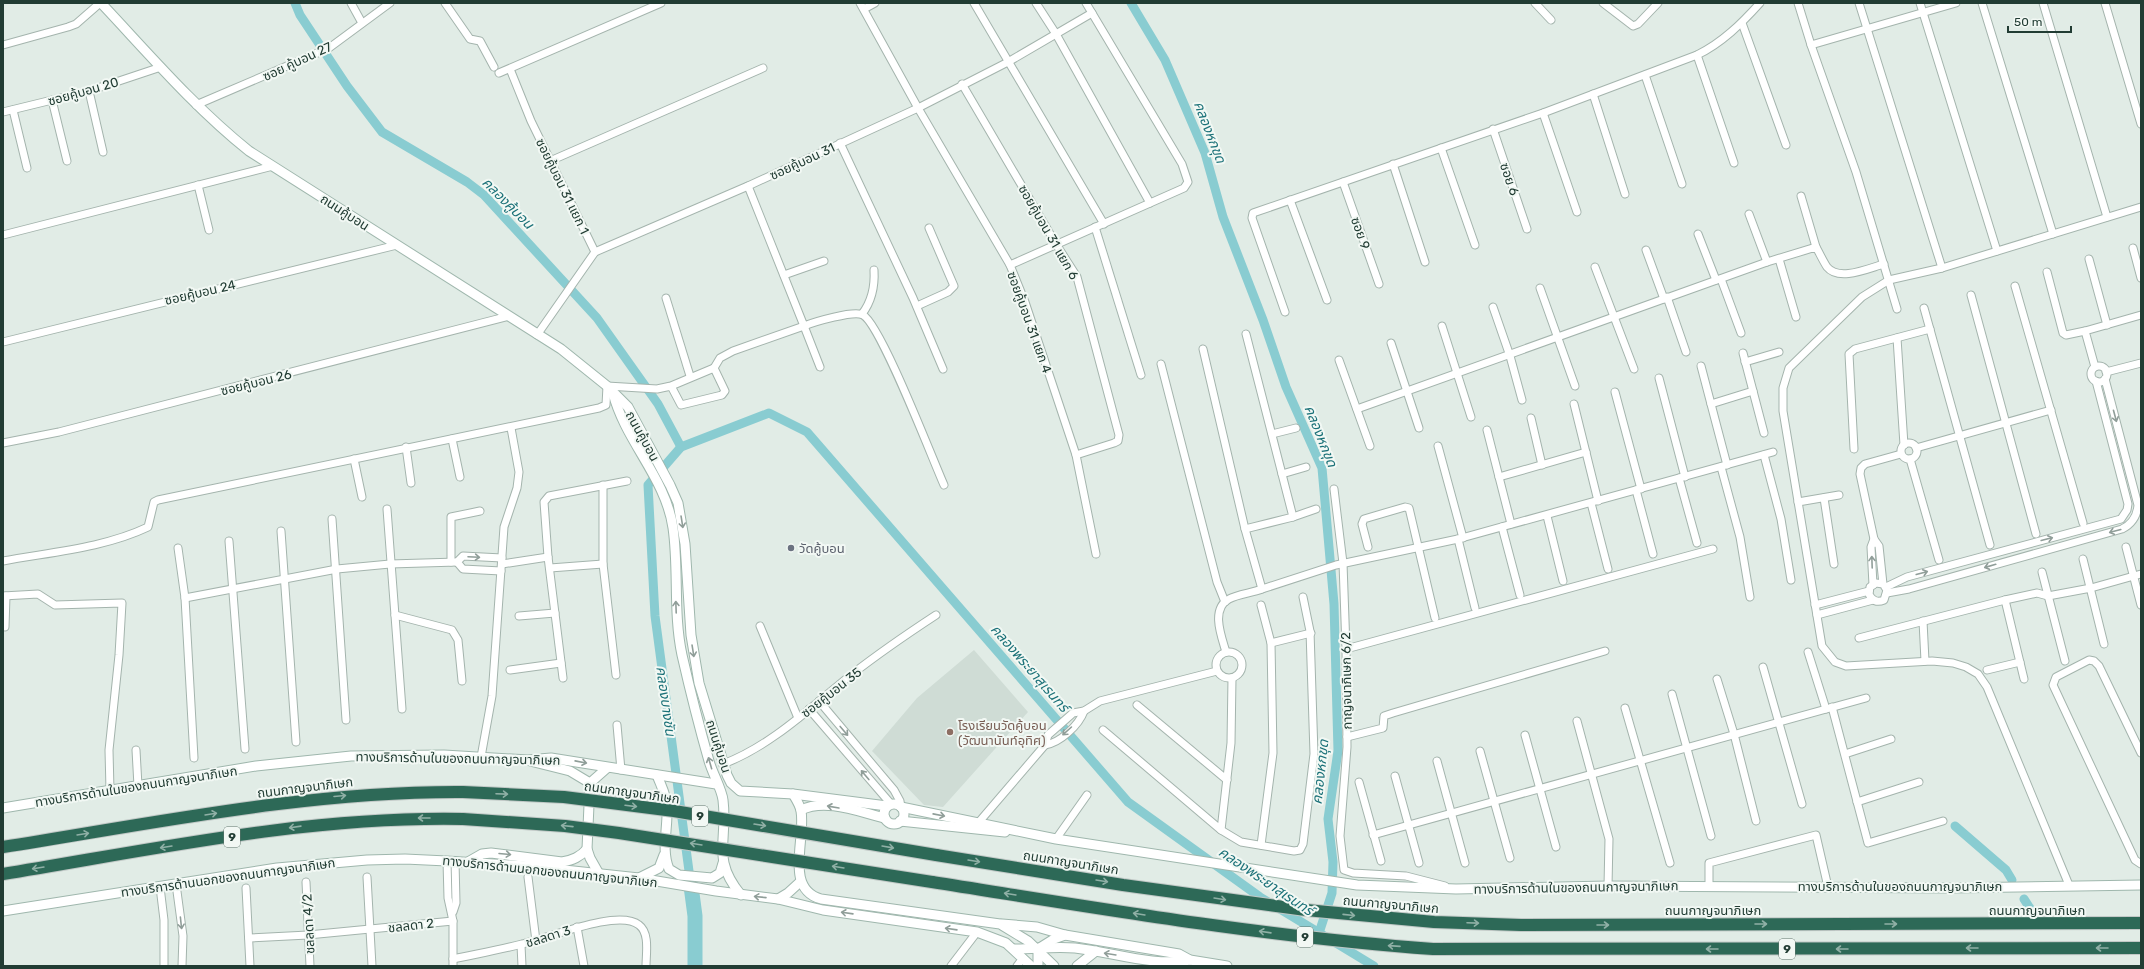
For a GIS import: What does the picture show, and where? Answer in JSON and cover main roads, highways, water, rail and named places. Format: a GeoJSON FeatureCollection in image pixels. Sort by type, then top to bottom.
{"type":"FeatureCollection","features":[{"type":"Feature","properties":{"kind":"highway","name":"ถนนกาญจนาภิเษก"},"geometry":{"type":"LineString","coordinates":[[3,848],[309,799],[413,792],[463,792],[564,797],[666,810],[936,855],[1182,893],[1306,910],[1434,922],[1521,925],[2141,924]]}},
{"type":"Feature","properties":{"kind":"highway","name":"9"},"geometry":{"type":"LineString","coordinates":[[3,874],[297,826],[368,820],[463,819],[565,826],[619,832],[1177,920],[1358,944],[1433,949],[2141,948]]}},
{"type":"Feature","properties":{"kind":"main road","name":"ถนนคู้บอน"},"geometry":{"type":"LineString","coordinates":[[100,3],[196,105],[219,127],[249,151],[561,349],[610,389],[628,408],[670,485],[682,521],[689,614],[699,683],[723,764],[731,783],[740,791]]}},
{"type":"Feature","properties":{"kind":"main road","name":"ถนนคู้บอน"},"geometry":{"type":"LineString","coordinates":[[610,389],[618,412],[662,492],[668,508],[673,528],[678,636],[709,761],[716,784],[723,799],[723,863],[730,882],[741,895]]}},
{"type":"Feature","properties":{"kind":"main road","name":"ทางบริการด้านในของถนนกาญจนาภิเษก"},"geometry":{"type":"LineString","coordinates":[[3,808],[256,766],[351,756],[395,755],[481,757],[528,760],[551,758],[716,784]]}},
{"type":"Feature","properties":{"kind":"main road"},"geometry":{"type":"LineString","coordinates":[[528,760],[570,770],[590,783]]}},
{"type":"Feature","properties":{"kind":"main road"},"geometry":{"type":"LineString","coordinates":[[599,874],[587,849],[590,783],[607,768]]}},
{"type":"Feature","properties":{"kind":"main road"},"geometry":{"type":"LineString","coordinates":[[657,775],[665,794],[667,807],[665,851],[669,869],[679,880],[705,878],[717,876],[723,863]]}},
{"type":"Feature","properties":{"kind":"main road"},"geometry":{"type":"LineString","coordinates":[[723,799],[740,791],[793,794],[898,805],[901,807],[904,814],[900,821],[893,824],[885,818],[823,805],[809,806],[801,810]]}},
{"type":"Feature","properties":{"kind":"main road"},"geometry":{"type":"LineString","coordinates":[[793,794],[801,810],[800,882],[810,895],[821,899],[1000,924],[1037,927],[1065,935],[1179,954],[1190,960]]}},
{"type":"Feature","properties":{"kind":"main road"},"geometry":{"type":"LineString","coordinates":[[885,818],[884,814],[889,805]]}},
{"type":"Feature","properties":{"kind":"main road","name":"ทางบริการด้านในของถนนกาญจนาภิเษก"},"geometry":{"type":"LineString","coordinates":[[901,807],[979,822],[1016,832],[1056,839],[1357,885],[1396,888],[1456,889],[1709,885],[1951,888],[2141,885]]}},
{"type":"Feature","properties":{"kind":"main road","name":"ทางบริการด้านในของถนนกาญจนาภิเษก"},"geometry":{"type":"LineString","coordinates":[[900,821],[1016,832]]}},
{"type":"Feature","properties":{"kind":"main road"},"geometry":{"type":"LineString","coordinates":[[468,862],[482,854],[491,853],[562,862],[581,856],[587,849]]}},
{"type":"Feature","properties":{"kind":"main road"},"geometry":{"type":"LineString","coordinates":[[639,878],[659,868],[665,851]]}},
{"type":"Feature","properties":{"kind":"main road","name":"ทางบริการด้านนอกของถนนกาญจนาภิเษก"},"geometry":{"type":"LineString","coordinates":[[3,911],[277,868],[340,861],[405,859],[468,862],[639,878],[679,880],[706,890],[741,895]]}},
{"type":"Feature","properties":{"kind":"main road"},"geometry":{"type":"LineString","coordinates":[[778,899],[788,893],[800,882]]}},
{"type":"Feature","properties":{"kind":"main road"},"geometry":{"type":"LineString","coordinates":[[741,895],[778,899],[823,910],[977,932],[1000,939],[1014,949],[1031,966]]}},
{"type":"Feature","properties":{"kind":"main road"},"geometry":{"type":"LineString","coordinates":[[1000,924],[1038,950],[1054,966]]}},
{"type":"Feature","properties":{"kind":"main road"},"geometry":{"type":"LineString","coordinates":[[1038,950],[1054,938],[1065,935]]}},
{"type":"Feature","properties":{"kind":"main road"},"geometry":{"type":"LineString","coordinates":[[1014,949],[1038,950],[1069,948],[1159,961],[1178,962],[1190,960],[1227,966]]}},
{"type":"Feature","properties":{"kind":"main road"},"geometry":{"type":"LineString","coordinates":[[1038,950],[1038,966]]}},
{"type":"Feature","properties":{"kind":"main road"},"geometry":{"type":"LineString","coordinates":[[1077,966],[1096,951]]}},
{"type":"Feature","properties":{"kind":"waterway","name":"คลองคู้บอน"},"geometry":{"type":"LineString","coordinates":[[295,3],[300,15],[347,86],[382,132],[467,182],[484,195],[597,318],[658,404],[681,447]]}},
{"type":"Feature","properties":{"kind":"waterway","name":"คลองหกขุด"},"geometry":{"type":"LineString","coordinates":[[1131,3],[1165,60],[1205,153],[1223,217],[1263,320],[1286,387],[1322,468],[1334,604],[1338,751],[1328,819],[1333,862],[1332,893],[1319,933]]}},
{"type":"Feature","properties":{"kind":"waterway","name":"คลองพระยาสุเรนทร์"},"geometry":{"type":"LineString","coordinates":[[691,886],[655,616],[648,485],[681,447],[769,413],[807,432],[1128,802],[1260,897],[1374,966]]}},
{"type":"Feature","properties":{"kind":"waterway"},"geometry":{"type":"LineString","coordinates":[[1955,826],[2006,870],[2012,880]]}},
{"type":"Feature","properties":{"kind":"waterway","name":"คลองบางชัน"},"geometry":{"type":"LineString","coordinates":[[691,886],[695,916],[695,966]]}},
{"type":"Feature","properties":{"kind":"waterway"},"geometry":{"type":"LineString","coordinates":[[2024,899],[2035,916]]}},
{"type":"Feature","properties":{"kind":"place","name":"วัดคู้บอน"},"geometry":{"type":"Point","coordinates":[791,548]}},
{"type":"Feature","properties":{"kind":"place","name":"โรงเรียนวัดคู้บอน (วัฒนานันท์อุทิศ)"},"geometry":{"type":"Point","coordinates":[950,732]}}]}
